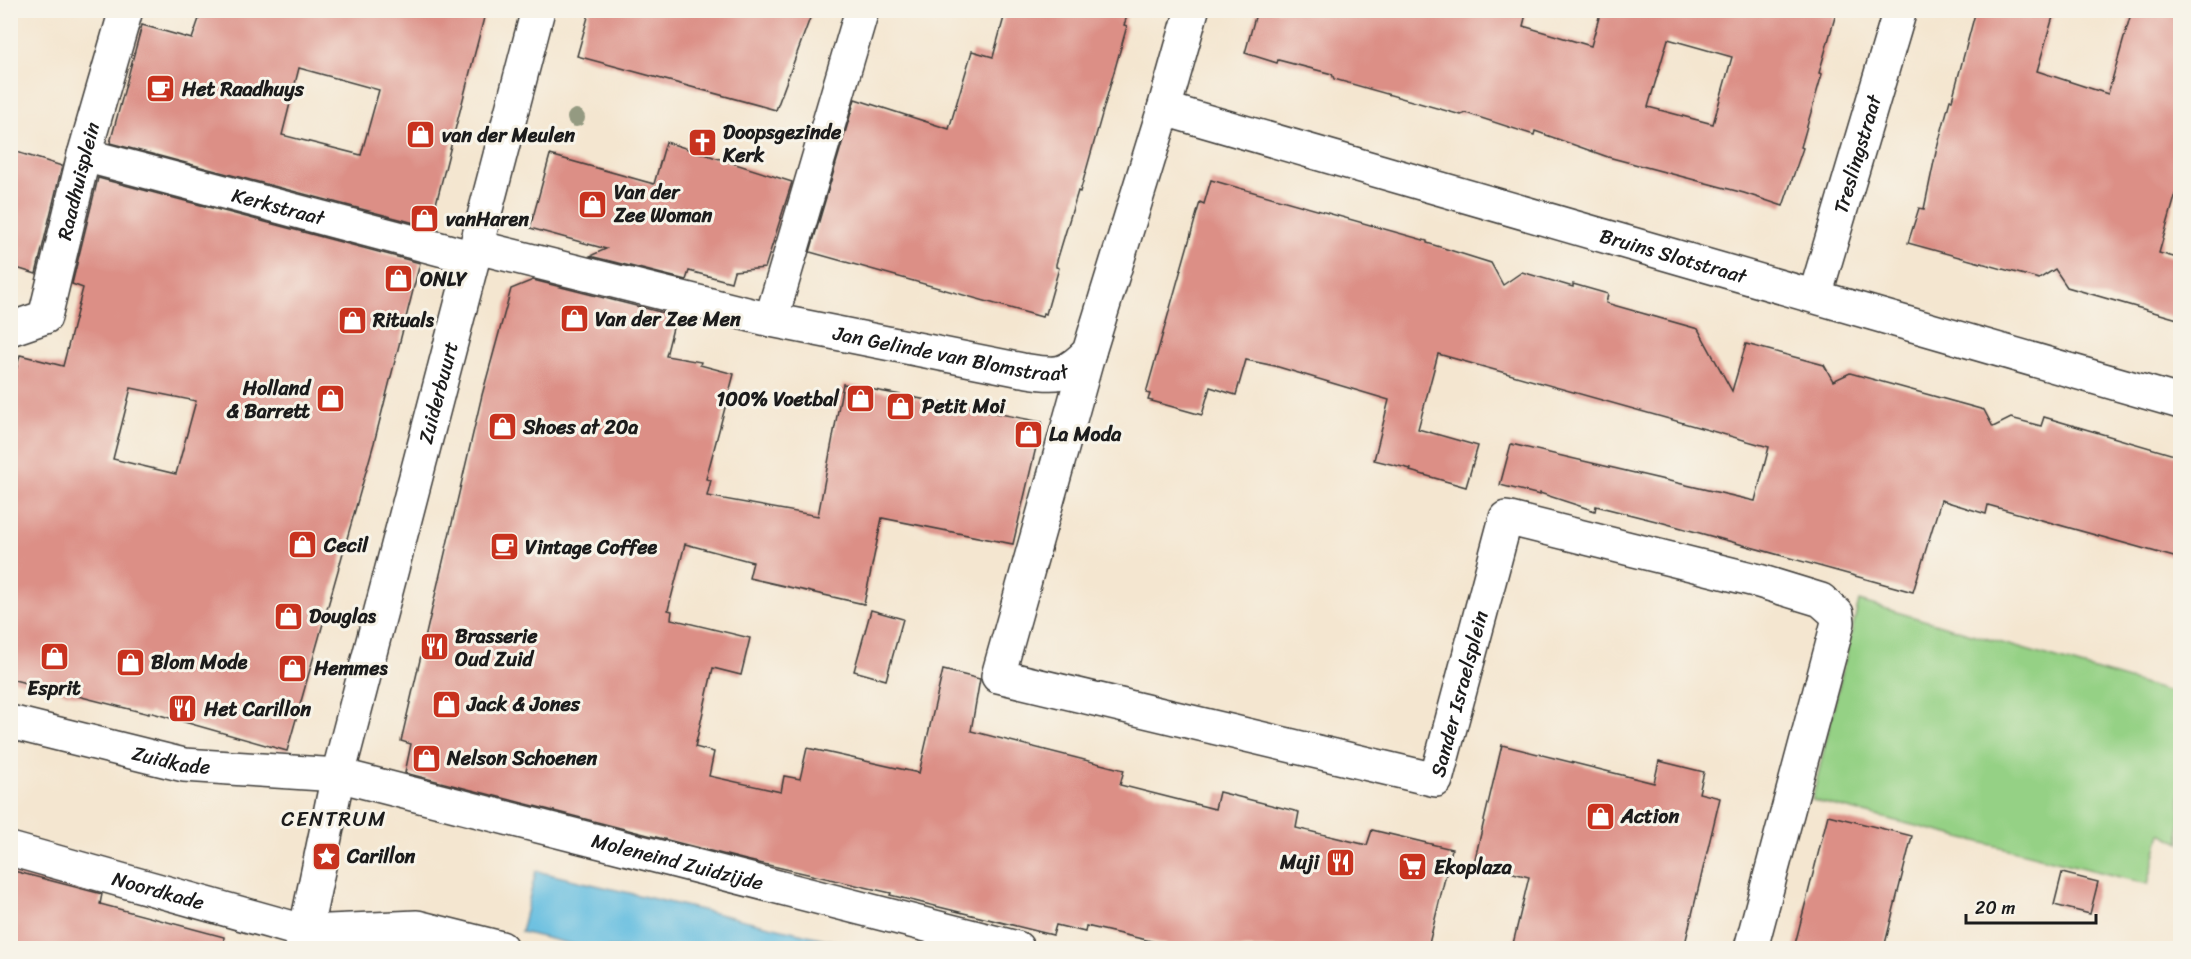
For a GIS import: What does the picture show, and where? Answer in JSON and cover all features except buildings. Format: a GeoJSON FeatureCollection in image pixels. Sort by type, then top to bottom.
{"type":"FeatureCollection","features":[{"type":"Feature","properties":{"kind":"street","name":"Raadhuisplein"},"geometry":{"type":"LineString","coordinates":[[10,328],[45,316],[84,155],[126,10]]}},
{"type":"Feature","properties":{"kind":"street","name":"Zuiderbuurt"},"geometry":{"type":"LineString","coordinates":[[304,940],[338,775],[538,10]]}},
{"type":"Feature","properties":{"kind":"street"},"geometry":{"type":"LineString","coordinates":[[771,320],[862,10]]}},
{"type":"Feature","properties":{"kind":"street","name":"Jan Gelinde van Blomstraat"},"geometry":{"type":"LineString","coordinates":[[771,320],[1047,374],[1061,373],[1075,367],[1089,352],[1192,10]]}},
{"type":"Feature","properties":{"kind":"street","name":"Treslingstraat"},"geometry":{"type":"LineString","coordinates":[[1815,296],[1900,10]]}},
{"type":"Feature","properties":{"kind":"street","name":"Bruins Slotstraat"},"geometry":{"type":"LineString","coordinates":[[1164,109],[2181,402]]}},
{"type":"Feature","properties":{"kind":"street","name":"Kerkstraat"},"geometry":{"type":"LineString","coordinates":[[84,155],[475,253],[771,320]]}},
{"type":"Feature","properties":{"kind":"street","name":"Sander Israelsplein"},"geometry":{"type":"LineString","coordinates":[[1089,352],[998,676],[1436,780],[1506,518],[1759,581],[1821,600],[1837,614],[1838,622],[1833,642],[1751,948]]}},
{"type":"Feature","properties":{"kind":"street","name":"Zuidkade"},"geometry":{"type":"LineString","coordinates":[[10,722],[184,765],[338,775]]}},
{"type":"Feature","properties":{"kind":"street","name":"Moleneind Zuidzijde"},"geometry":{"type":"LineString","coordinates":[[338,775],[1017,948]]}},
{"type":"Feature","properties":{"kind":"street","name":"Noordkade"},"geometry":{"type":"LineString","coordinates":[[10,849],[304,940],[417,927],[501,948]]}},
{"type":"Feature","properties":{"kind":"green space"},"geometry":{"type":"Polygon","coordinates":[[[1859,601],[2180,695],[2180,843],[2161,833],[2148,884],[1812,800],[1859,601]]]}},
{"type":"Feature","properties":{"kind":"water"},"geometry":{"type":"Polygon","coordinates":[[[536,871],[863,948],[588,948],[521,932],[536,871]]]}},
{"type":"Feature","properties":{"kind":"place","name":"Het Raadhuys"},"geometry":{"type":"Point","coordinates":[161,89]}},
{"type":"Feature","properties":{"kind":"place","name":"van der Meulen"},"geometry":{"type":"Point","coordinates":[421,135]}},
{"type":"Feature","properties":{"kind":"place","name":"Doopsgezinde Kerk"},"geometry":{"type":"Point","coordinates":[702,143]}},
{"type":"Feature","properties":{"kind":"place","name":"Van der Zee Woman"},"geometry":{"type":"Point","coordinates":[593,204]}},
{"type":"Feature","properties":{"kind":"place","name":"vanHaren"},"geometry":{"type":"Point","coordinates":[425,219]}},
{"type":"Feature","properties":{"kind":"place","name":"ONLY"},"geometry":{"type":"Point","coordinates":[399,279]}},
{"type":"Feature","properties":{"kind":"place","name":"Van der Zee Men"},"geometry":{"type":"Point","coordinates":[574,319]}},
{"type":"Feature","properties":{"kind":"place","name":"Rituals"},"geometry":{"type":"Point","coordinates":[352,320]}},
{"type":"Feature","properties":{"kind":"place","name":"Holland & Barrett"},"geometry":{"type":"Point","coordinates":[331,399]}},
{"type":"Feature","properties":{"kind":"place","name":"100% Voetbal"},"geometry":{"type":"Point","coordinates":[860,399]}},
{"type":"Feature","properties":{"kind":"place","name":"Petit Moi"},"geometry":{"type":"Point","coordinates":[901,406]}},
{"type":"Feature","properties":{"kind":"place","name":"Shoes at 20a"},"geometry":{"type":"Point","coordinates":[502,427]}},
{"type":"Feature","properties":{"kind":"place","name":"La Moda"},"geometry":{"type":"Point","coordinates":[1028,434]}},
{"type":"Feature","properties":{"kind":"place","name":"Cecil"},"geometry":{"type":"Point","coordinates":[303,545]}},
{"type":"Feature","properties":{"kind":"place","name":"Vintage Coffee"},"geometry":{"type":"Point","coordinates":[504,547]}},
{"type":"Feature","properties":{"kind":"place","name":"Douglas"},"geometry":{"type":"Point","coordinates":[288,616]}},
{"type":"Feature","properties":{"kind":"place","name":"Brasserie Oud Zuid"},"geometry":{"type":"Point","coordinates":[434,647]}},
{"type":"Feature","properties":{"kind":"place","name":"Esprit"},"geometry":{"type":"Point","coordinates":[54,657]}},
{"type":"Feature","properties":{"kind":"place","name":"Blom Mode"},"geometry":{"type":"Point","coordinates":[130,662]}},
{"type":"Feature","properties":{"kind":"place","name":"Hemmes"},"geometry":{"type":"Point","coordinates":[293,668]}},
{"type":"Feature","properties":{"kind":"place","name":"Jack & Jones"},"geometry":{"type":"Point","coordinates":[446,704]}},
{"type":"Feature","properties":{"kind":"place","name":"Het Carillon"},"geometry":{"type":"Point","coordinates":[183,709]}},
{"type":"Feature","properties":{"kind":"place","name":"Nelson Schoenen"},"geometry":{"type":"Point","coordinates":[426,758]}},
{"type":"Feature","properties":{"kind":"place","name":"Action"},"geometry":{"type":"Point","coordinates":[1600,816]}},
{"type":"Feature","properties":{"kind":"place","name":"Carillon"},"geometry":{"type":"Point","coordinates":[326,856]}},
{"type":"Feature","properties":{"kind":"place","name":"Muji"},"geometry":{"type":"Point","coordinates":[1340,862]}},
{"type":"Feature","properties":{"kind":"place","name":"Ekoplaza"},"geometry":{"type":"Point","coordinates":[1413,867]}},
{"type":"Feature","properties":{"kind":"district","name":"CENTRUM"},"geometry":{"type":"Point","coordinates":[334,819]}}]}
